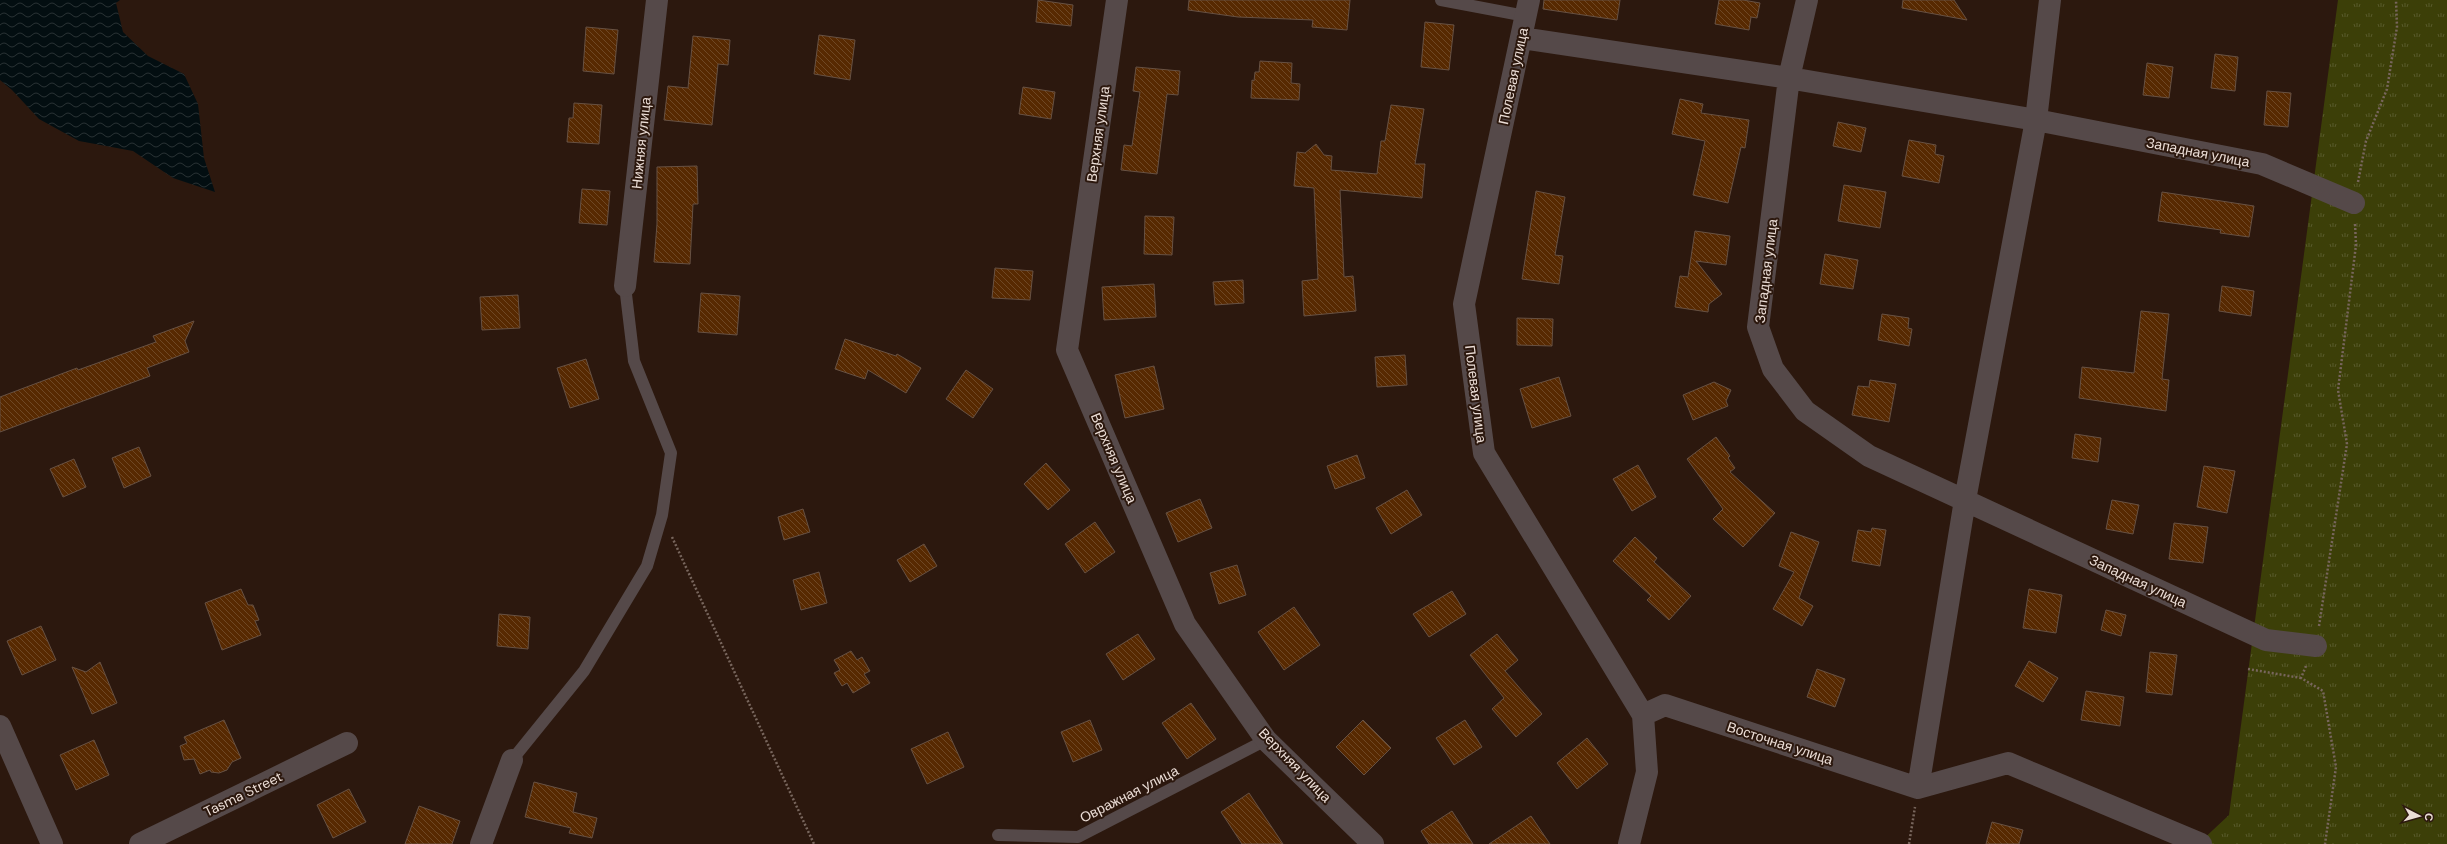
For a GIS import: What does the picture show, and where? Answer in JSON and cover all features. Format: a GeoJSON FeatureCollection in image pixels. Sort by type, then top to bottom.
{"type":"FeatureCollection","features":[{"type":"Feature","properties":{"kind":"street","name":"Нижняя улица"},"geometry":{"type":"LineString","coordinates":[[625,286],[657,0]]}},
{"type":"Feature","properties":{"kind":"street","name":"Верхняя улица"},"geometry":{"type":"LineString","coordinates":[[1118,0],[1067,350],[1185,624],[1266,740],[1373,844]]}},
{"type":"Feature","properties":{"kind":"street","name":"Западная улица"},"geometry":{"type":"LineString","coordinates":[[1807,0],[1789,78],[1758,327],[1773,369],[1804,411],[1869,456],[2266,640],[2316,646]]}},
{"type":"Feature","properties":{"kind":"street"},"geometry":{"type":"LineString","coordinates":[[2050,0],[2036,120],[1965,500],[1918,788],[2008,763],[2201,844]]}},
{"type":"Feature","properties":{"kind":"street","name":"Полевая улица"},"geometry":{"type":"LineString","coordinates":[[1528,8],[1464,304],[1484,453],[1643,715],[1647,772],[1630,844]]}},
{"type":"Feature","properties":{"kind":"street","name":"Западная улица"},"geometry":{"type":"LineString","coordinates":[[1521,38],[1789,78],[2036,120],[2262,164],[2354,203]]}},
{"type":"Feature","properties":{"kind":"street","name":"Восточная улица"},"geometry":{"type":"LineString","coordinates":[[1643,715],[1666,705],[1918,788]]}},
{"type":"Feature","properties":{"kind":"street"},"geometry":{"type":"LineString","coordinates":[[0,726],[52,844]]}},
{"type":"Feature","properties":{"kind":"street","name":"Tasma Street"},"geometry":{"type":"LineString","coordinates":[[140,844],[346,743]]}},
{"type":"Feature","properties":{"kind":"street"},"geometry":{"type":"LineString","coordinates":[[481,844],[512,760]]}},
{"type":"Feature","properties":{"kind":"lane"},"geometry":{"type":"LineString","coordinates":[[1442,0],[1528,8]]}},
{"type":"Feature","properties":{"kind":"lane"},"geometry":{"type":"LineString","coordinates":[[512,760],[584,671],[648,566],[662,515],[671,453],[634,361],[625,286]]}},
{"type":"Feature","properties":{"kind":"lane","name":"Овражная улица"},"geometry":{"type":"LineString","coordinates":[[998,834],[1078,837],[1266,740]]}},
{"type":"Feature","properties":{"kind":"path"},"geometry":{"type":"LineString","coordinates":[[2301,678],[2316,646],[2347,444],[2338,390],[2356,245],[2354,203],[2366,141],[2387,89],[2397,27],[2396,0]]}},
{"type":"Feature","properties":{"kind":"path"},"geometry":{"type":"LineString","coordinates":[[662,515],[814,844]]}},
{"type":"Feature","properties":{"kind":"path"},"geometry":{"type":"LineString","coordinates":[[2248,669],[2301,678],[2323,691],[2336,767],[2325,844]]}},
{"type":"Feature","properties":{"kind":"path"},"geometry":{"type":"LineString","coordinates":[[1909,844],[1918,788]]}},
{"type":"Feature","properties":{"kind":"green space"},"geometry":{"type":"Polygon","coordinates":[[[2338,0],[2447,0],[2447,844],[2198,844],[2229,815],[2338,0]]]}},
{"type":"Feature","properties":{"kind":"water"},"geometry":{"type":"Polygon","coordinates":[[[0,0],[120,0],[116,3],[123,32],[148,56],[184,74],[198,104],[204,158],[215,192],[173,178],[133,151],[79,141],[39,119],[12,90],[0,80],[0,0]]]}},
{"type":"Feature","properties":{"kind":"building"},"geometry":{"type":"Polygon","coordinates":[[[1038,0],[1073,5],[1071,26],[1036,22],[1038,0]]]}},
{"type":"Feature","properties":{"kind":"building"},"geometry":{"type":"Polygon","coordinates":[[[1189,0],[1350,0],[1347,30],[1312,27],[1313,20],[1238,17],[1188,10],[1189,0]]]}},
{"type":"Feature","properties":{"kind":"building"},"geometry":{"type":"Polygon","coordinates":[[[1544,0],[1620,0],[1617,20],[1543,9],[1544,0]]]}},
{"type":"Feature","properties":{"kind":"building"},"geometry":{"type":"Polygon","coordinates":[[[1719,0],[1743,0],[1760,3],[1757,18],[1751,17],[1749,30],[1715,24],[1719,0]]]}},
{"type":"Feature","properties":{"kind":"building"},"geometry":{"type":"Polygon","coordinates":[[[1903,0],[1954,0],[1967,20],[1902,8],[1903,0]]]}},
{"type":"Feature","properties":{"kind":"building"},"geometry":{"type":"Polygon","coordinates":[[[1425,22],[1454,25],[1449,70],[1421,67],[1425,22]]]}},
{"type":"Feature","properties":{"kind":"building"},"geometry":{"type":"Polygon","coordinates":[[[586,27],[618,30],[614,74],[583,71],[586,27]]]}},
{"type":"Feature","properties":{"kind":"building"},"geometry":{"type":"Polygon","coordinates":[[[819,35],[855,40],[850,80],[814,74],[819,35]]]}},
{"type":"Feature","properties":{"kind":"building"},"geometry":{"type":"Polygon","coordinates":[[[693,36],[730,40],[728,65],[718,64],[712,125],[664,120],[668,86],[688,88],[693,36]]]}},
{"type":"Feature","properties":{"kind":"building"},"geometry":{"type":"Polygon","coordinates":[[[2215,54],[2238,57],[2235,91],[2211,88],[2215,54]]]}},
{"type":"Feature","properties":{"kind":"building"},"geometry":{"type":"Polygon","coordinates":[[[1260,61],[1292,63],[1291,83],[1300,84],[1299,100],[1251,98],[1252,80],[1254,81],[1255,72],[1259,72],[1260,61]]]}},
{"type":"Feature","properties":{"kind":"building"},"geometry":{"type":"Polygon","coordinates":[[[2147,63],[2173,67],[2169,98],[2143,95],[2147,63]]]}},
{"type":"Feature","properties":{"kind":"building"},"geometry":{"type":"Polygon","coordinates":[[[1136,67],[1180,71],[1178,95],[1167,94],[1157,174],[1121,170],[1124,145],[1132,146],[1140,92],[1133,91],[1136,67]]]}},
{"type":"Feature","properties":{"kind":"building"},"geometry":{"type":"Polygon","coordinates":[[[1023,87],[1055,92],[1051,119],[1019,114],[1023,87]]]}},
{"type":"Feature","properties":{"kind":"building"},"geometry":{"type":"Polygon","coordinates":[[[2267,91],[2291,93],[2288,127],[2264,125],[2267,91]]]}},
{"type":"Feature","properties":{"kind":"building"},"geometry":{"type":"Polygon","coordinates":[[[1680,99],[1703,104],[1701,113],[1749,120],[1745,148],[1741,147],[1728,203],[1693,195],[1705,141],[1672,134],[1680,99]]]}},
{"type":"Feature","properties":{"kind":"building"},"geometry":{"type":"Polygon","coordinates":[[[574,103],[602,105],[599,144],[567,142],[569,118],[573,118],[574,103]]]}},
{"type":"Feature","properties":{"kind":"building"},"geometry":{"type":"Polygon","coordinates":[[[1391,105],[1424,109],[1415,164],[1425,164],[1422,198],[1340,190],[1344,277],[1353,276],[1356,311],[1304,316],[1302,281],[1318,279],[1314,188],[1294,186],[1297,152],[1305,153],[1316,144],[1324,155],[1332,156],[1331,170],[1377,174],[1381,141],[1385,141],[1391,105]]]}},
{"type":"Feature","properties":{"kind":"building"},"geometry":{"type":"Polygon","coordinates":[[[1838,122],[1866,128],[1861,152],[1833,146],[1838,122]]]}},
{"type":"Feature","properties":{"kind":"building"},"geometry":{"type":"Polygon","coordinates":[[[1909,140],[1936,145],[1935,154],[1944,156],[1939,183],[1902,176],[1909,140]]]}},
{"type":"Feature","properties":{"kind":"building"},"geometry":{"type":"Polygon","coordinates":[[[697,166],[698,204],[693,204],[690,264],[654,262],[657,224],[657,167],[697,166]]]}},
{"type":"Feature","properties":{"kind":"building"},"geometry":{"type":"Polygon","coordinates":[[[1844,185],[1886,192],[1880,228],[1838,221],[1844,185]]]}},
{"type":"Feature","properties":{"kind":"building"},"geometry":{"type":"Polygon","coordinates":[[[582,189],[610,191],[607,225],[579,223],[582,189]]]}},
{"type":"Feature","properties":{"kind":"building"},"geometry":{"type":"Polygon","coordinates":[[[1536,191],[1565,197],[1555,255],[1563,256],[1559,284],[1522,279],[1536,191]]]}},
{"type":"Feature","properties":{"kind":"building"},"geometry":{"type":"Polygon","coordinates":[[[2162,192],[2254,206],[2249,237],[2220,233],[2221,230],[2158,221],[2162,192]]]}},
{"type":"Feature","properties":{"kind":"building"},"geometry":{"type":"Polygon","coordinates":[[[1145,216],[1174,217],[1172,255],[1144,254],[1145,216]]]}},
{"type":"Feature","properties":{"kind":"building"},"geometry":{"type":"Polygon","coordinates":[[[1695,231],[1730,236],[1726,265],[1696,261],[1722,294],[1709,304],[1708,312],[1675,307],[1680,276],[1688,277],[1695,231]]]}},
{"type":"Feature","properties":{"kind":"building"},"geometry":{"type":"Polygon","coordinates":[[[1825,254],[1858,260],[1853,289],[1820,284],[1825,254]]]}},
{"type":"Feature","properties":{"kind":"building"},"geometry":{"type":"Polygon","coordinates":[[[995,268],[1033,271],[1030,300],[992,298],[995,268]]]}},
{"type":"Feature","properties":{"kind":"building"},"geometry":{"type":"Polygon","coordinates":[[[1243,280],[1244,303],[1215,305],[1213,282],[1243,280]]]}},
{"type":"Feature","properties":{"kind":"building"},"geometry":{"type":"Polygon","coordinates":[[[1154,284],[1156,317],[1104,320],[1102,287],[1154,284]]]}},
{"type":"Feature","properties":{"kind":"building"},"geometry":{"type":"Polygon","coordinates":[[[2222,286],[2254,291],[2251,316],[2219,311],[2222,286]]]}},
{"type":"Feature","properties":{"kind":"building"},"geometry":{"type":"Polygon","coordinates":[[[701,293],[740,296],[737,335],[698,332],[701,293]]]}},
{"type":"Feature","properties":{"kind":"building"},"geometry":{"type":"Polygon","coordinates":[[[518,295],[520,328],[482,330],[480,297],[518,295]]]}},
{"type":"Feature","properties":{"kind":"building"},"geometry":{"type":"Polygon","coordinates":[[[2141,311],[2169,314],[2162,379],[2169,380],[2166,411],[2079,398],[2082,367],[2134,373],[2141,311]]]}},
{"type":"Feature","properties":{"kind":"building"},"geometry":{"type":"Polygon","coordinates":[[[1882,314],[1909,318],[1908,328],[1912,329],[1909,346],[1878,340],[1882,314]]]}},
{"type":"Feature","properties":{"kind":"building"},"geometry":{"type":"Polygon","coordinates":[[[1517,318],[1553,319],[1552,346],[1517,345],[1517,318]]]}},
{"type":"Feature","properties":{"kind":"building"},"geometry":{"type":"Polygon","coordinates":[[[194,321],[185,341],[189,352],[147,368],[150,376],[0,432],[0,397],[77,368],[78,370],[156,342],[153,336],[194,321]]]}},
{"type":"Feature","properties":{"kind":"building"},"geometry":{"type":"Polygon","coordinates":[[[845,339],[896,356],[897,354],[921,368],[906,393],[868,370],[865,379],[835,369],[845,339]]]}},
{"type":"Feature","properties":{"kind":"building"},"geometry":{"type":"Polygon","coordinates":[[[1405,355],[1407,385],[1377,387],[1375,357],[1405,355]]]}},
{"type":"Feature","properties":{"kind":"building"},"geometry":{"type":"Polygon","coordinates":[[[586,359],[599,399],[570,408],[557,368],[586,359]]]}},
{"type":"Feature","properties":{"kind":"building"},"geometry":{"type":"Polygon","coordinates":[[[1154,366],[1164,409],[1125,418],[1115,375],[1154,366]]]}},
{"type":"Feature","properties":{"kind":"building"},"geometry":{"type":"Polygon","coordinates":[[[966,370],[993,389],[973,418],[946,399],[966,370]]]}},
{"type":"Feature","properties":{"kind":"building"},"geometry":{"type":"Polygon","coordinates":[[[1559,377],[1571,416],[1532,428],[1520,389],[1559,377]]]}},
{"type":"Feature","properties":{"kind":"building"},"geometry":{"type":"Polygon","coordinates":[[[1870,380],[1896,384],[1889,422],[1852,415],[1858,386],[1869,387],[1870,380]]]}},
{"type":"Feature","properties":{"kind":"building"},"geometry":{"type":"Polygon","coordinates":[[[1714,382],[1731,390],[1726,401],[1728,406],[1693,420],[1683,395],[1714,382]]]}},
{"type":"Feature","properties":{"kind":"building"},"geometry":{"type":"Polygon","coordinates":[[[2075,434],[2101,438],[2098,462],[2072,458],[2075,434]]]}},
{"type":"Feature","properties":{"kind":"building"},"geometry":{"type":"Polygon","coordinates":[[[1716,437],[1730,456],[1728,458],[1735,468],[1730,472],[1775,513],[1743,547],[1713,519],[1723,509],[1687,459],[1716,437]]]}},
{"type":"Feature","properties":{"kind":"building"},"geometry":{"type":"Polygon","coordinates":[[[139,447],[151,476],[124,488],[112,458],[139,447]]]}},
{"type":"Feature","properties":{"kind":"building"},"geometry":{"type":"Polygon","coordinates":[[[1357,455],[1365,478],[1335,489],[1327,466],[1357,455]]]}},
{"type":"Feature","properties":{"kind":"building"},"geometry":{"type":"Polygon","coordinates":[[[74,459],[86,487],[63,497],[50,469],[74,459]]]}},
{"type":"Feature","properties":{"kind":"building"},"geometry":{"type":"Polygon","coordinates":[[[1046,463],[1070,490],[1048,510],[1024,484],[1046,463]]]}},
{"type":"Feature","properties":{"kind":"building"},"geometry":{"type":"Polygon","coordinates":[[[1638,465],[1656,497],[1632,511],[1613,479],[1638,465]]]}},
{"type":"Feature","properties":{"kind":"building"},"geometry":{"type":"Polygon","coordinates":[[[2204,466],[2235,471],[2227,513],[2197,507],[2204,466]]]}},
{"type":"Feature","properties":{"kind":"building"},"geometry":{"type":"Polygon","coordinates":[[[1407,490],[1422,515],[1391,534],[1376,508],[1407,490]]]}},
{"type":"Feature","properties":{"kind":"building"},"geometry":{"type":"Polygon","coordinates":[[[1200,499],[1212,528],[1178,542],[1166,513],[1200,499]]]}},
{"type":"Feature","properties":{"kind":"building"},"geometry":{"type":"Polygon","coordinates":[[[2112,500],[2139,505],[2133,534],[2106,529],[2112,500]]]}},
{"type":"Feature","properties":{"kind":"building"},"geometry":{"type":"Polygon","coordinates":[[[803,509],[810,532],[784,540],[778,517],[803,509]]]}},
{"type":"Feature","properties":{"kind":"building"},"geometry":{"type":"Polygon","coordinates":[[[1095,522],[1115,552],[1085,573],[1065,544],[1095,522]]]}},
{"type":"Feature","properties":{"kind":"building"},"geometry":{"type":"Polygon","coordinates":[[[2174,523],[2208,527],[2203,563],[2169,559],[2174,523]]]}},
{"type":"Feature","properties":{"kind":"building"},"geometry":{"type":"Polygon","coordinates":[[[1872,528],[1886,530],[1880,566],[1852,561],[1858,530],[1871,532],[1872,528]]]}},
{"type":"Feature","properties":{"kind":"building"},"geometry":{"type":"Polygon","coordinates":[[[1791,532],[1819,542],[1799,598],[1813,606],[1802,626],[1773,609],[1794,572],[1779,566],[1791,532]]]}},
{"type":"Feature","properties":{"kind":"building"},"geometry":{"type":"Polygon","coordinates":[[[1635,537],[1657,558],[1654,562],[1691,596],[1669,620],[1647,600],[1651,596],[1613,561],[1635,537]]]}},
{"type":"Feature","properties":{"kind":"building"},"geometry":{"type":"Polygon","coordinates":[[[924,544],[937,566],[910,582],[897,560],[924,544]]]}},
{"type":"Feature","properties":{"kind":"building"},"geometry":{"type":"Polygon","coordinates":[[[1237,565],[1246,595],[1219,604],[1210,573],[1237,565]]]}},
{"type":"Feature","properties":{"kind":"building"},"geometry":{"type":"Polygon","coordinates":[[[819,572],[827,603],[801,610],[793,580],[819,572]]]}},
{"type":"Feature","properties":{"kind":"building"},"geometry":{"type":"Polygon","coordinates":[[[241,589],[248,605],[253,605],[259,620],[255,621],[261,635],[222,650],[205,603],[241,589]]]}},
{"type":"Feature","properties":{"kind":"building"},"geometry":{"type":"Polygon","coordinates":[[[2029,589],[2062,595],[2056,633],[2023,628],[2029,589]]]}},
{"type":"Feature","properties":{"kind":"building"},"geometry":{"type":"Polygon","coordinates":[[[1452,591],[1466,614],[1429,637],[1413,614],[1452,591]]]}},
{"type":"Feature","properties":{"kind":"building"},"geometry":{"type":"Polygon","coordinates":[[[1294,607],[1320,645],[1284,670],[1258,632],[1294,607]]]}},
{"type":"Feature","properties":{"kind":"building"},"geometry":{"type":"Polygon","coordinates":[[[2106,610],[2126,615],[2121,636],[2101,630],[2106,610]]]}},
{"type":"Feature","properties":{"kind":"building"},"geometry":{"type":"Polygon","coordinates":[[[499,614],[530,617],[528,649],[497,646],[499,614]]]}},
{"type":"Feature","properties":{"kind":"building"},"geometry":{"type":"Polygon","coordinates":[[[41,626],[56,660],[22,675],[7,641],[41,626]]]}},
{"type":"Feature","properties":{"kind":"building"},"geometry":{"type":"Polygon","coordinates":[[[1138,634],[1155,659],[1123,680],[1106,654],[1138,634]]]}},
{"type":"Feature","properties":{"kind":"building"},"geometry":{"type":"Polygon","coordinates":[[[1497,634],[1518,660],[1505,671],[1542,714],[1516,737],[1492,709],[1504,698],[1470,655],[1497,634]]]}},
{"type":"Feature","properties":{"kind":"building"},"geometry":{"type":"Polygon","coordinates":[[[851,651],[857,660],[862,657],[870,671],[864,674],[870,683],[853,693],[847,683],[842,686],[834,673],[840,670],[834,660],[851,651]]]}},
{"type":"Feature","properties":{"kind":"building"},"geometry":{"type":"Polygon","coordinates":[[[2150,652],[2177,655],[2172,695],[2146,692],[2150,652]]]}},
{"type":"Feature","properties":{"kind":"building"},"geometry":{"type":"Polygon","coordinates":[[[2029,661],[2058,678],[2043,702],[2015,686],[2029,661]]]}},
{"type":"Feature","properties":{"kind":"building"},"geometry":{"type":"Polygon","coordinates":[[[100,662],[117,703],[92,714],[72,667],[86,672],[100,662]]]}},
{"type":"Feature","properties":{"kind":"building"},"geometry":{"type":"Polygon","coordinates":[[[1817,669],[1845,679],[1835,707],[1807,697],[1817,669]]]}},
{"type":"Feature","properties":{"kind":"building"},"geometry":{"type":"Polygon","coordinates":[[[2086,691],[2124,697],[2120,726],[2081,720],[2086,691]]]}},
{"type":"Feature","properties":{"kind":"building"},"geometry":{"type":"Polygon","coordinates":[[[1191,703],[1216,739],[1187,759],[1162,723],[1191,703]]]}},
{"type":"Feature","properties":{"kind":"building"},"geometry":{"type":"Polygon","coordinates":[[[224,720],[241,758],[232,762],[227,770],[219,773],[211,772],[210,770],[200,774],[194,759],[184,760],[180,746],[187,743],[184,737],[224,720]]]}},
{"type":"Feature","properties":{"kind":"building"},"geometry":{"type":"Polygon","coordinates":[[[1090,720],[1102,750],[1073,762],[1061,732],[1090,720]]]}},
{"type":"Feature","properties":{"kind":"building"},"geometry":{"type":"Polygon","coordinates":[[[1363,720],[1391,748],[1364,775],[1336,747],[1363,720]]]}},
{"type":"Feature","properties":{"kind":"building"},"geometry":{"type":"Polygon","coordinates":[[[1465,720],[1482,747],[1454,765],[1436,738],[1465,720]]]}},
{"type":"Feature","properties":{"kind":"building"},"geometry":{"type":"Polygon","coordinates":[[[948,732],[964,767],[927,784],[911,749],[948,732]]]}},
{"type":"Feature","properties":{"kind":"building"},"geometry":{"type":"Polygon","coordinates":[[[1587,738],[1608,764],[1577,789],[1557,763],[1587,738]]]}},
{"type":"Feature","properties":{"kind":"building"},"geometry":{"type":"Polygon","coordinates":[[[94,740],[109,775],[76,790],[60,755],[94,740]]]}},
{"type":"Feature","properties":{"kind":"building"},"geometry":{"type":"Polygon","coordinates":[[[534,782],[577,793],[573,812],[597,818],[592,838],[569,833],[571,828],[525,817],[534,782]]]}},
{"type":"Feature","properties":{"kind":"building"},"geometry":{"type":"Polygon","coordinates":[[[349,789],[366,822],[333,838],[317,805],[349,789]]]}},
{"type":"Feature","properties":{"kind":"building"},"geometry":{"type":"Polygon","coordinates":[[[1249,793],[1283,844],[1242,844],[1221,812],[1249,793]]]}},
{"type":"Feature","properties":{"kind":"building"},"geometry":{"type":"Polygon","coordinates":[[[419,806],[460,821],[452,844],[405,844],[419,806]]]}},
{"type":"Feature","properties":{"kind":"building"},"geometry":{"type":"Polygon","coordinates":[[[1452,811],[1473,844],[1429,844],[1421,831],[1452,811]]]}},
{"type":"Feature","properties":{"kind":"building"},"geometry":{"type":"Polygon","coordinates":[[[1531,816],[1550,844],[1489,844],[1531,816]]]}},
{"type":"Feature","properties":{"kind":"building"},"geometry":{"type":"Polygon","coordinates":[[[1992,822],[2023,830],[2019,844],[1986,844],[1992,822]]]}}]}
